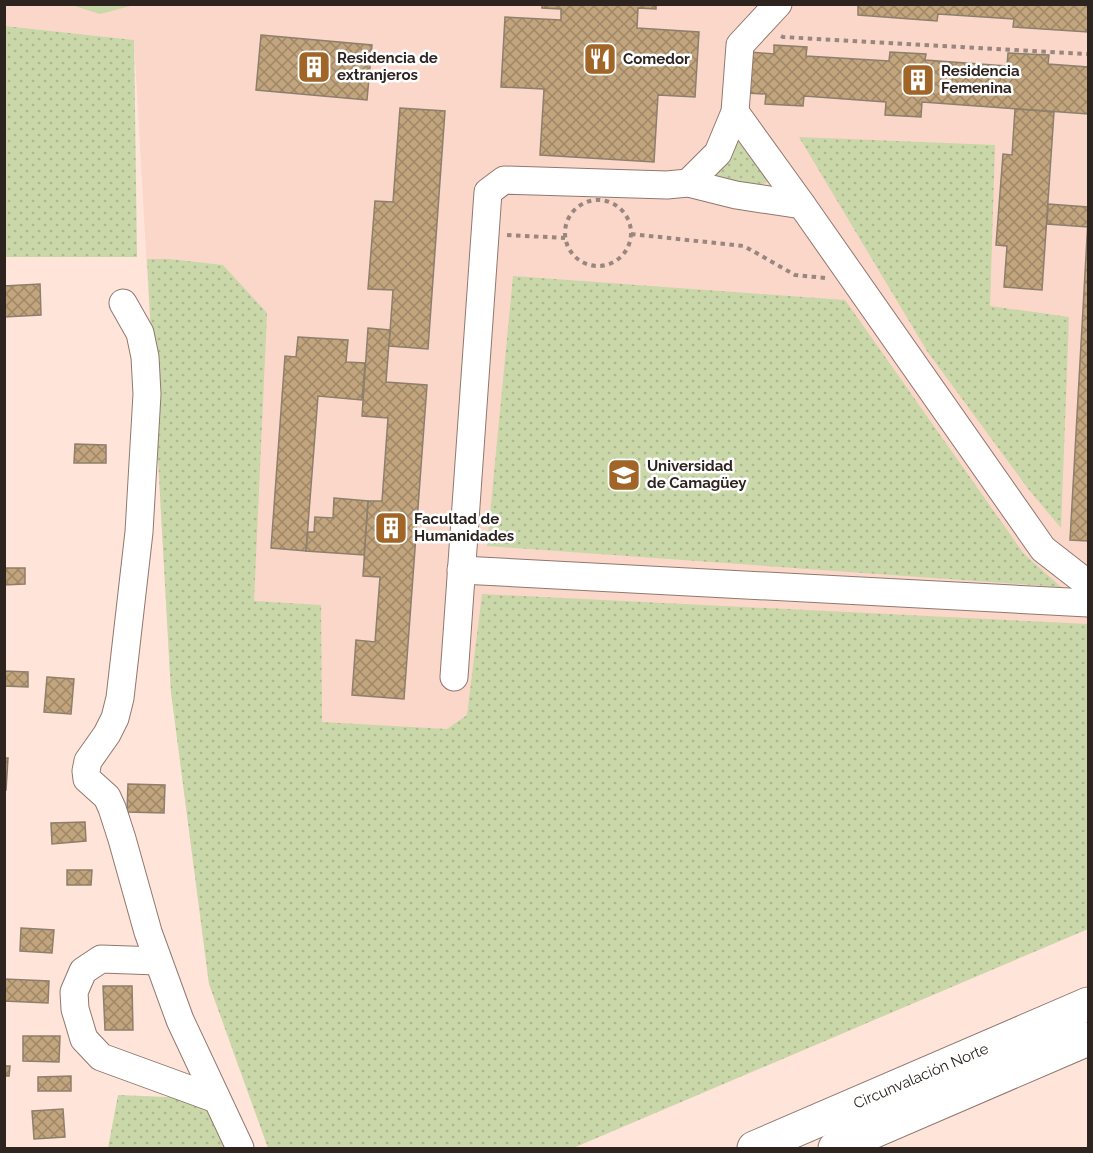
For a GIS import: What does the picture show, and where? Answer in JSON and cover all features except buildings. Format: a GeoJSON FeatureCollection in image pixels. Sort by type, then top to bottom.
{"type":"FeatureCollection","features":[{"type":"Feature","properties":{"kind":"highway","name":"Circunvalación Norte"},"geometry":{"type":"LineString","coordinates":[[754,1149],[1089,1004]]}},
{"type":"Feature","properties":{"kind":"highway"},"geometry":{"type":"LineString","coordinates":[[835,1149],[1089,1039]]}},
{"type":"Feature","properties":{"kind":"street"},"geometry":{"type":"LineString","coordinates":[[688,183],[718,153],[735,112],[740,45],[771,12]]}},
{"type":"Feature","properties":{"kind":"street"},"geometry":{"type":"LineString","coordinates":[[735,112],[1043,549],[1089,584]]}},
{"type":"Feature","properties":{"kind":"street"},"geometry":{"type":"LineString","coordinates":[[454,676],[488,192],[504,180],[667,185],[688,183],[736,195],[802,205]]}},
{"type":"Feature","properties":{"kind":"street"},"geometry":{"type":"LineString","coordinates":[[123,303],[140,333],[147,385],[139,532],[120,698],[115,718],[107,734],[88,761],[87,779],[107,797],[112,808],[148,932],[180,1020],[240,1149]]}},
{"type":"Feature","properties":{"kind":"street"},"geometry":{"type":"LineString","coordinates":[[461,570],[1089,603]]}},
{"type":"Feature","properties":{"kind":"street"},"geometry":{"type":"LineString","coordinates":[[158,961],[101,959],[83,971],[74,992],[75,1009],[84,1039],[101,1057],[216,1098]]}},
{"type":"Feature","properties":{"kind":"path"},"geometry":{"type":"LineString","coordinates":[[771,12],[783,37],[1089,54]]}},
{"type":"Feature","properties":{"kind":"path"},"geometry":{"type":"LineString","coordinates":[[600,200],[610,202],[626,215],[631,234],[629,245],[623,254],[605,266],[595,266],[575,257],[569,249],[565,228],[574,211],[591,201],[600,200]]}},
{"type":"Feature","properties":{"kind":"path"},"geometry":{"type":"LineString","coordinates":[[485,234],[566,238]]}},
{"type":"Feature","properties":{"kind":"path"},"geometry":{"type":"LineString","coordinates":[[631,234],[744,246],[795,275],[856,281]]}},
{"type":"Feature","properties":{"kind":"shaded area","name":"Universidad de Camagüey"},"geometry":{"type":"Polygon","coordinates":[[[5,4],[1088,5],[1088,929],[573,1148],[268,1148],[209,984],[171,692],[134,40],[5,26],[5,4]]]}},
{"type":"Feature","properties":{"kind":"green space"},"geometry":{"type":"Polygon","coordinates":[[[71,4],[134,5],[100,14],[71,4]]]}},
{"type":"Feature","properties":{"kind":"green space"},"geometry":{"type":"Polygon","coordinates":[[[5,26],[134,40],[137,257],[5,257],[5,26]]]}},
{"type":"Feature","properties":{"kind":"green space"},"geometry":{"type":"Polygon","coordinates":[[[799,137],[995,145],[990,306],[1069,317],[1061,528],[1029,490],[927,351],[799,137]]]}},
{"type":"Feature","properties":{"kind":"green space"},"geometry":{"type":"Polygon","coordinates":[[[738,138],[768,179],[764,184],[717,182],[716,173],[738,138]]]}},
{"type":"Feature","properties":{"kind":"green space"},"geometry":{"type":"Polygon","coordinates":[[[147,259],[223,265],[267,313],[254,601],[321,605],[322,722],[447,729],[467,715],[482,594],[1088,624],[1088,929],[573,1148],[268,1148],[209,984],[171,692],[147,259]]]}},
{"type":"Feature","properties":{"kind":"green space"},"geometry":{"type":"Polygon","coordinates":[[[513,276],[845,300],[1024,554],[1061,587],[487,546],[513,276]]]}},
{"type":"Feature","properties":{"kind":"green space"},"geometry":{"type":"Polygon","coordinates":[[[118,1095],[214,1099],[233,1148],[108,1148],[118,1095]]]}},
{"type":"Feature","properties":{"kind":"place","name":"Comedor"},"geometry":{"type":"Point","coordinates":[600,59]}},
{"type":"Feature","properties":{"kind":"place","name":"Residencia de extranjeros"},"geometry":{"type":"Point","coordinates":[314,67]}},
{"type":"Feature","properties":{"kind":"place","name":"Residencia Femenina"},"geometry":{"type":"Point","coordinates":[918,80]}},
{"type":"Feature","properties":{"kind":"place","name":"Universidad de Camagüey"},"geometry":{"type":"Point","coordinates":[624,475]}},
{"type":"Feature","properties":{"kind":"place","name":"Facultad de Humanidades"},"geometry":{"type":"Point","coordinates":[391,528]}}]}
